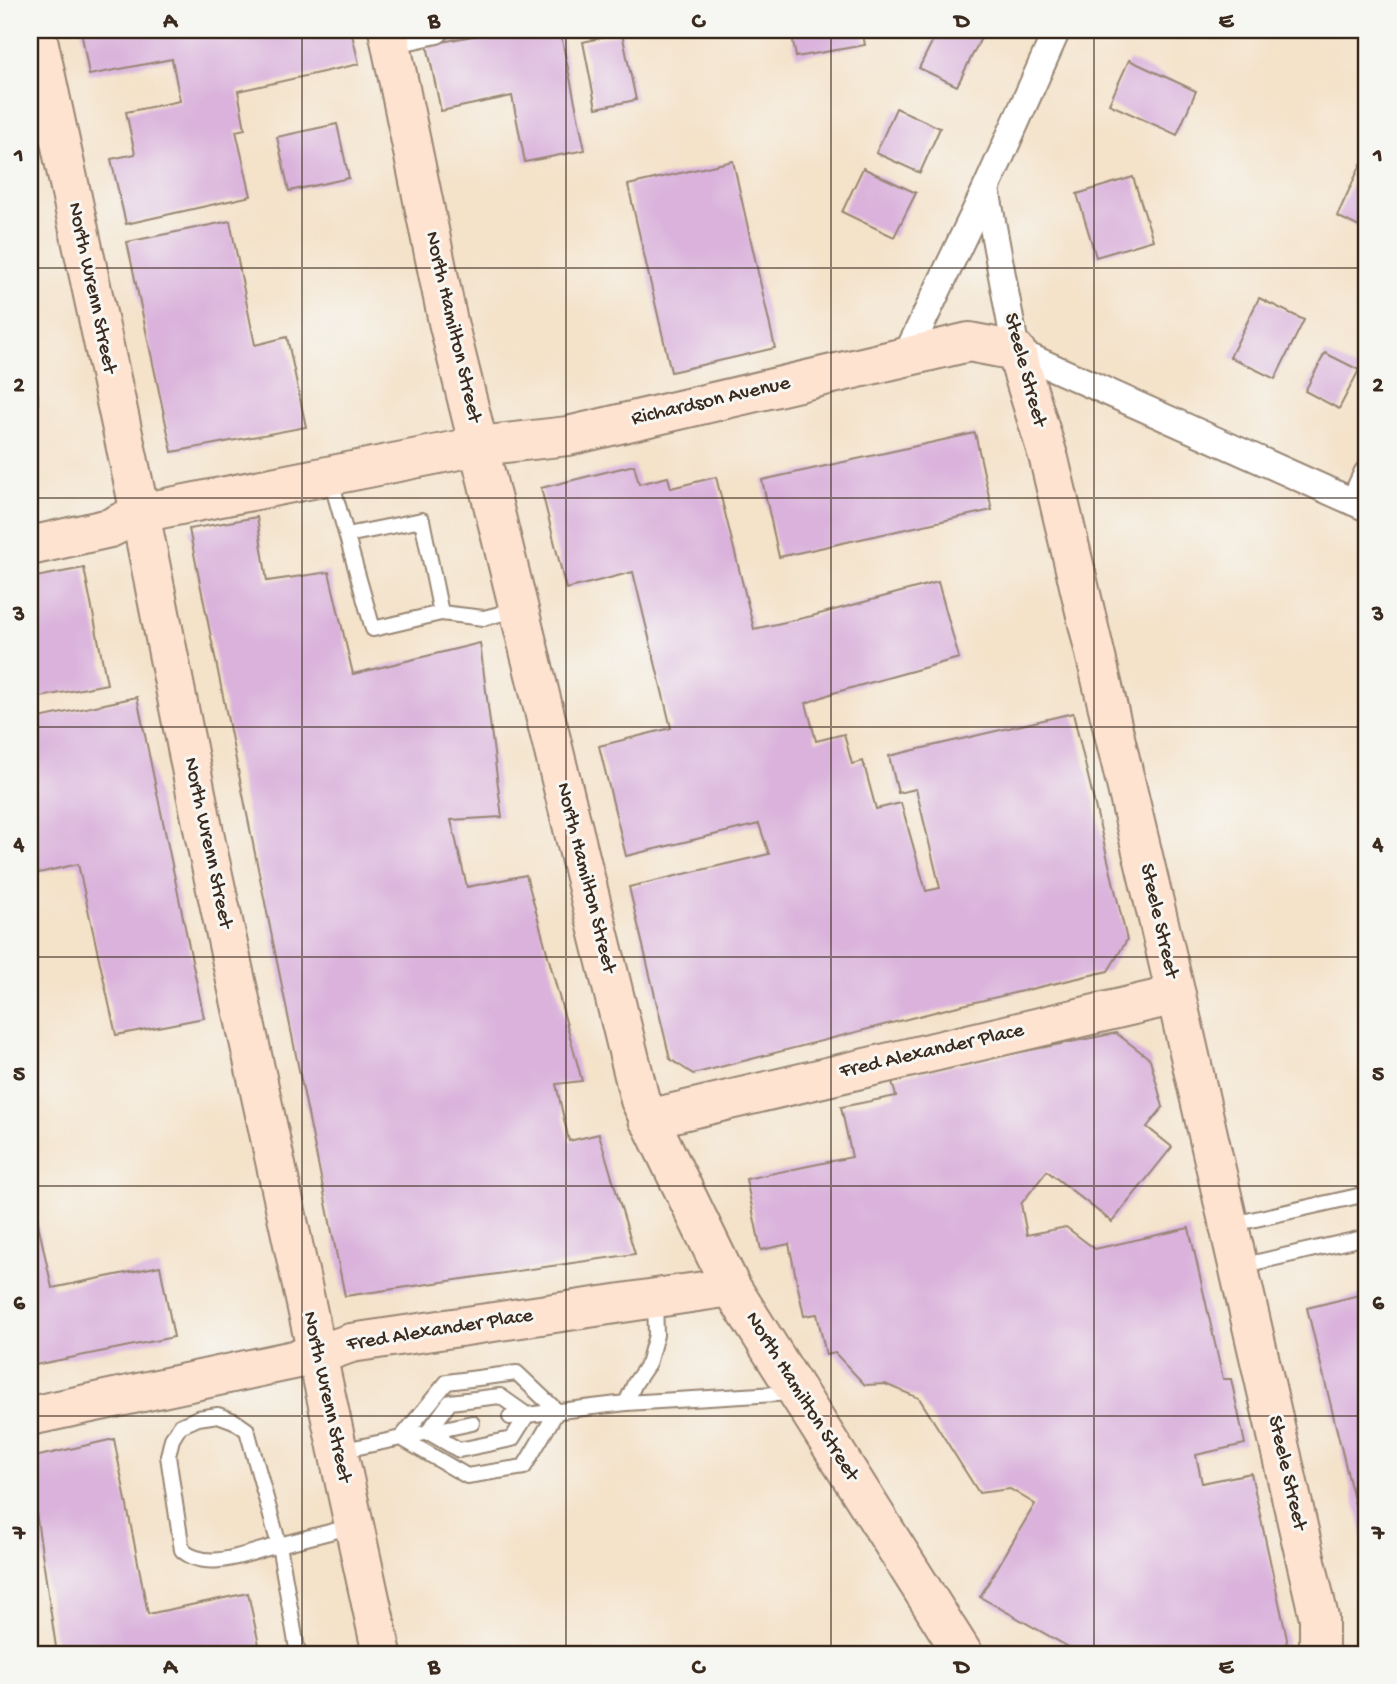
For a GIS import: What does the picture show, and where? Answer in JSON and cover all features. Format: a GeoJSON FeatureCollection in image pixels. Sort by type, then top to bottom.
{"type":"FeatureCollection","features":[{"type":"Feature","properties":{"kind":"street","name":"North Wrenn Street"},"geometry":{"type":"LineString","coordinates":[[36,30],[140,513],[205,838],[382,1654]]}},
{"type":"Feature","properties":{"kind":"street"},"geometry":{"type":"LineString","coordinates":[[389,35],[436,30]]}},
{"type":"Feature","properties":{"kind":"street"},"geometry":{"type":"LineString","coordinates":[[906,356],[986,189],[1056,30]]}},
{"type":"Feature","properties":{"kind":"street","name":"North Hamilton Street"},"geometry":{"type":"LineString","coordinates":[[389,35],[448,322],[640,1100],[731,1287],[963,1654]]}},
{"type":"Feature","properties":{"kind":"street","name":"Steele Street"},"geometry":{"type":"LineString","coordinates":[[986,189],[1016,351],[1049,459],[1320,1618],[1319,1654]]}},
{"type":"Feature","properties":{"kind":"street","name":"Richardson Avenue"},"geometry":{"type":"LineString","coordinates":[[30,547],[110,528],[140,513],[479,446],[568,436],[969,342],[1016,351],[1360,505]]}},
{"type":"Feature","properties":{"kind":"street"},"geometry":{"type":"LineString","coordinates":[[1360,505],[1367,474]]}},
{"type":"Feature","properties":{"kind":"street","name":"Fred Alexander Place"},"geometry":{"type":"LineString","coordinates":[[648,1119],[1176,995]]}},
{"type":"Feature","properties":{"kind":"street","name":"Fred Alexander Place"},"geometry":{"type":"LineString","coordinates":[[30,1416],[317,1355],[351,1343],[731,1287]]}},
{"type":"Feature","properties":{"kind":"lane"},"geometry":{"type":"LineString","coordinates":[[30,396],[30,407]]}},
{"type":"Feature","properties":{"kind":"lane"},"geometry":{"type":"LineString","coordinates":[[329,475],[373,629],[442,613],[484,618],[519,609]]}},
{"type":"Feature","properties":{"kind":"lane"},"geometry":{"type":"LineString","coordinates":[[347,535],[422,520],[442,613]]}},
{"type":"Feature","properties":{"kind":"lane"},"geometry":{"type":"LineString","coordinates":[[1229,1225],[1367,1194]]}},
{"type":"Feature","properties":{"kind":"lane"},"geometry":{"type":"LineString","coordinates":[[1238,1266],[1367,1237]]}},
{"type":"Feature","properties":{"kind":"lane"},"geometry":{"type":"LineString","coordinates":[[626,1403],[635,1382],[648,1364],[656,1335],[655,1298]]}},
{"type":"Feature","properties":{"kind":"lane"},"geometry":{"type":"LineString","coordinates":[[401,1438],[447,1382],[517,1373],[557,1411]]}},
{"type":"Feature","properties":{"kind":"lane"},"geometry":{"type":"LineString","coordinates":[[510,1417],[626,1403],[798,1393]]}},
{"type":"Feature","properties":{"kind":"lane"},"geometry":{"type":"LineString","coordinates":[[428,1432],[450,1402],[500,1396],[527,1415]]}},
{"type":"Feature","properties":{"kind":"lane"},"geometry":{"type":"LineString","coordinates":[[401,1438],[467,1476],[524,1467],[557,1411]]}},
{"type":"Feature","properties":{"kind":"lane"},"geometry":{"type":"LineString","coordinates":[[298,1654],[279,1545],[247,1430],[218,1415],[198,1418],[180,1426],[172,1439],[168,1456],[182,1550],[192,1559],[211,1562],[279,1545],[354,1525]]}},
{"type":"Feature","properties":{"kind":"lane"},"geometry":{"type":"LineString","coordinates":[[428,1432],[459,1450],[512,1439],[527,1415]]}},
{"type":"Feature","properties":{"kind":"lane"},"geometry":{"type":"LineString","coordinates":[[338,1452],[472,1423]]}},
{"type":"Feature","properties":{"kind":"building"},"geometry":{"type":"Polygon","coordinates":[[[81,30],[351,30],[359,64],[238,91],[245,129],[236,131],[251,196],[126,224],[111,159],[135,154],[126,112],[180,101],[172,59],[89,75],[81,30]]]}},
{"type":"Feature","properties":{"kind":"building"},"geometry":{"type":"Polygon","coordinates":[[[502,30],[560,30],[585,150],[525,162],[512,96],[441,111],[427,45],[502,30]]]}},
{"type":"Feature","properties":{"kind":"building"},"geometry":{"type":"Polygon","coordinates":[[[791,30],[862,30],[865,45],[796,57],[791,30]]]}},
{"type":"Feature","properties":{"kind":"building"},"geometry":{"type":"Polygon","coordinates":[[[938,30],[985,30],[957,86],[919,68],[938,30]]]}},
{"type":"Feature","properties":{"kind":"building"},"geometry":{"type":"Polygon","coordinates":[[[622,33],[636,100],[596,108],[583,42],[622,33]]]}},
{"type":"Feature","properties":{"kind":"building"},"geometry":{"type":"Polygon","coordinates":[[[1129,60],[1196,91],[1177,135],[1109,104],[1129,60]]]}},
{"type":"Feature","properties":{"kind":"building"},"geometry":{"type":"Polygon","coordinates":[[[896,108],[940,128],[920,173],[876,153],[896,108]]]}},
{"type":"Feature","properties":{"kind":"building"},"geometry":{"type":"Polygon","coordinates":[[[337,124],[349,178],[289,191],[277,137],[337,124]]]}},
{"type":"Feature","properties":{"kind":"building"},"geometry":{"type":"Polygon","coordinates":[[[733,161],[775,348],[671,372],[628,185],[733,161]]]}},
{"type":"Feature","properties":{"kind":"building"},"geometry":{"type":"Polygon","coordinates":[[[1361,164],[1367,167],[1367,231],[1337,216],[1361,164]]]}},
{"type":"Feature","properties":{"kind":"building"},"geometry":{"type":"Polygon","coordinates":[[[863,168],[916,193],[894,237],[842,212],[863,168]]]}},
{"type":"Feature","properties":{"kind":"building"},"geometry":{"type":"Polygon","coordinates":[[[1133,177],[1153,240],[1096,257],[1077,194],[1133,177]]]}},
{"type":"Feature","properties":{"kind":"building"},"geometry":{"type":"Polygon","coordinates":[[[230,221],[255,345],[287,337],[306,427],[172,452],[127,242],[230,221]]]}},
{"type":"Feature","properties":{"kind":"building"},"geometry":{"type":"Polygon","coordinates":[[[1259,298],[1304,320],[1275,379],[1230,357],[1259,298]]]}},
{"type":"Feature","properties":{"kind":"building"},"geometry":{"type":"Polygon","coordinates":[[[1325,353],[1359,370],[1339,409],[1305,391],[1325,353]]]}},
{"type":"Feature","properties":{"kind":"building"},"geometry":{"type":"Polygon","coordinates":[[[975,433],[992,510],[779,557],[762,480],[975,433]]]}},
{"type":"Feature","properties":{"kind":"building"},"geometry":{"type":"Polygon","coordinates":[[[634,465],[639,484],[668,477],[671,488],[716,477],[754,629],[938,582],[959,658],[806,703],[816,741],[844,734],[852,764],[863,761],[876,809],[901,803],[926,891],[940,888],[916,789],[898,793],[889,756],[1073,713],[1127,940],[1108,971],[954,1007],[693,1074],[670,1059],[629,887],[769,854],[759,824],[626,856],[599,746],[671,728],[633,572],[566,589],[541,488],[634,465]]]}},
{"type":"Feature","properties":{"kind":"building"},"geometry":{"type":"Polygon","coordinates":[[[257,517],[267,581],[329,572],[353,674],[480,643],[502,817],[451,820],[467,887],[526,875],[582,1081],[556,1084],[569,1141],[599,1134],[635,1254],[345,1296],[189,529],[257,517]]]}},
{"type":"Feature","properties":{"kind":"building"},"geometry":{"type":"Polygon","coordinates":[[[84,568],[107,684],[30,699],[30,578],[84,568]]]}},
{"type":"Feature","properties":{"kind":"building"},"geometry":{"type":"Polygon","coordinates":[[[137,697],[204,1018],[116,1035],[78,864],[30,875],[30,720],[137,697]]]}},
{"type":"Feature","properties":{"kind":"building"},"geometry":{"type":"Polygon","coordinates":[[[1116,1033],[1150,1059],[1163,1107],[1147,1127],[1172,1147],[1112,1222],[1047,1171],[1021,1204],[1027,1235],[1066,1227],[1095,1249],[1189,1228],[1223,1379],[1231,1379],[1245,1444],[1196,1455],[1202,1483],[1251,1473],[1287,1639],[1285,1654],[1081,1654],[980,1597],[1035,1504],[1010,1489],[979,1493],[919,1398],[885,1384],[865,1385],[835,1353],[826,1355],[817,1314],[804,1316],[789,1244],[761,1250],[746,1179],[852,1157],[841,1107],[896,1096],[891,1078],[1116,1033]]]}},
{"type":"Feature","properties":{"kind":"building"},"geometry":{"type":"Polygon","coordinates":[[[37,1219],[52,1288],[160,1266],[174,1337],[30,1366],[30,1221],[37,1219]]]}},
{"type":"Feature","properties":{"kind":"building"},"geometry":{"type":"Polygon","coordinates":[[[1367,1293],[1367,1549],[1366,1549],[1307,1308],[1367,1293]]]}},
{"type":"Feature","properties":{"kind":"building"},"geometry":{"type":"Polygon","coordinates":[[[114,1439],[148,1614],[248,1593],[261,1654],[57,1654],[30,1458],[114,1439]]]}}]}
